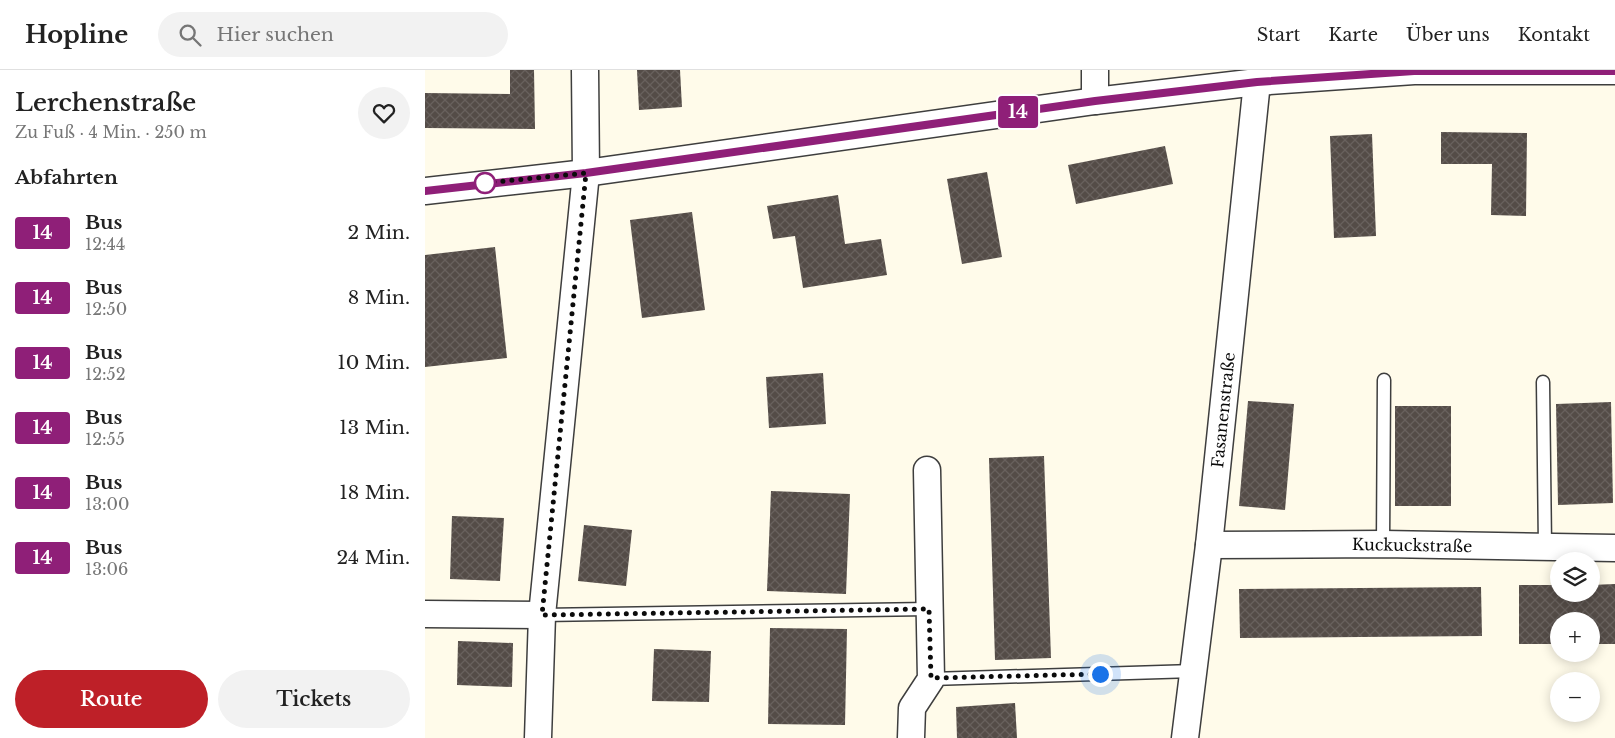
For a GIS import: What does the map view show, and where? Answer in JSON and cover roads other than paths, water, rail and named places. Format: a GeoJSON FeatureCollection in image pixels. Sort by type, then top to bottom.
{"type":"FeatureCollection","features":[{"type":"Feature","properties":{"kind":"street"},"geometry":{"type":"LineString","coordinates":[[538,738],[542,615],[586,173],[585,70]]}},
{"type":"Feature","properties":{"kind":"street"},"geometry":{"type":"LineString","coordinates":[[1095,70],[1095,101]]}},
{"type":"Feature","properties":{"kind":"street"},"geometry":{"type":"LineString","coordinates":[[425,191],[586,173],[1095,101],[1257,82],[1414,71],[1615,71]]}},
{"type":"Feature","properties":{"kind":"street","name":"Fasanenstraße"},"geometry":{"type":"LineString","coordinates":[[1185,738],[1209,545],[1257,82]]}},
{"type":"Feature","properties":{"kind":"street"},"geometry":{"type":"LineString","coordinates":[[911,738],[912,708],[931,678],[927,470]]}},
{"type":"Feature","properties":{"kind":"street","name":"Kuckuckstraße"},"geometry":{"type":"LineString","coordinates":[[1209,545],[1383,544],[1615,548]]}},
{"type":"Feature","properties":{"kind":"street"},"geometry":{"type":"LineString","coordinates":[[425,614],[542,615]]}},
{"type":"Feature","properties":{"kind":"lane"},"geometry":{"type":"LineString","coordinates":[[1383,544],[1384,380]]}},
{"type":"Feature","properties":{"kind":"lane"},"geometry":{"type":"LineString","coordinates":[[1543,382],[1545,546]]}},
{"type":"Feature","properties":{"kind":"lane"},"geometry":{"type":"LineString","coordinates":[[542,615],[929,609]]}},
{"type":"Feature","properties":{"kind":"lane"},"geometry":{"type":"LineString","coordinates":[[931,678],[1194,671]]}}]}
